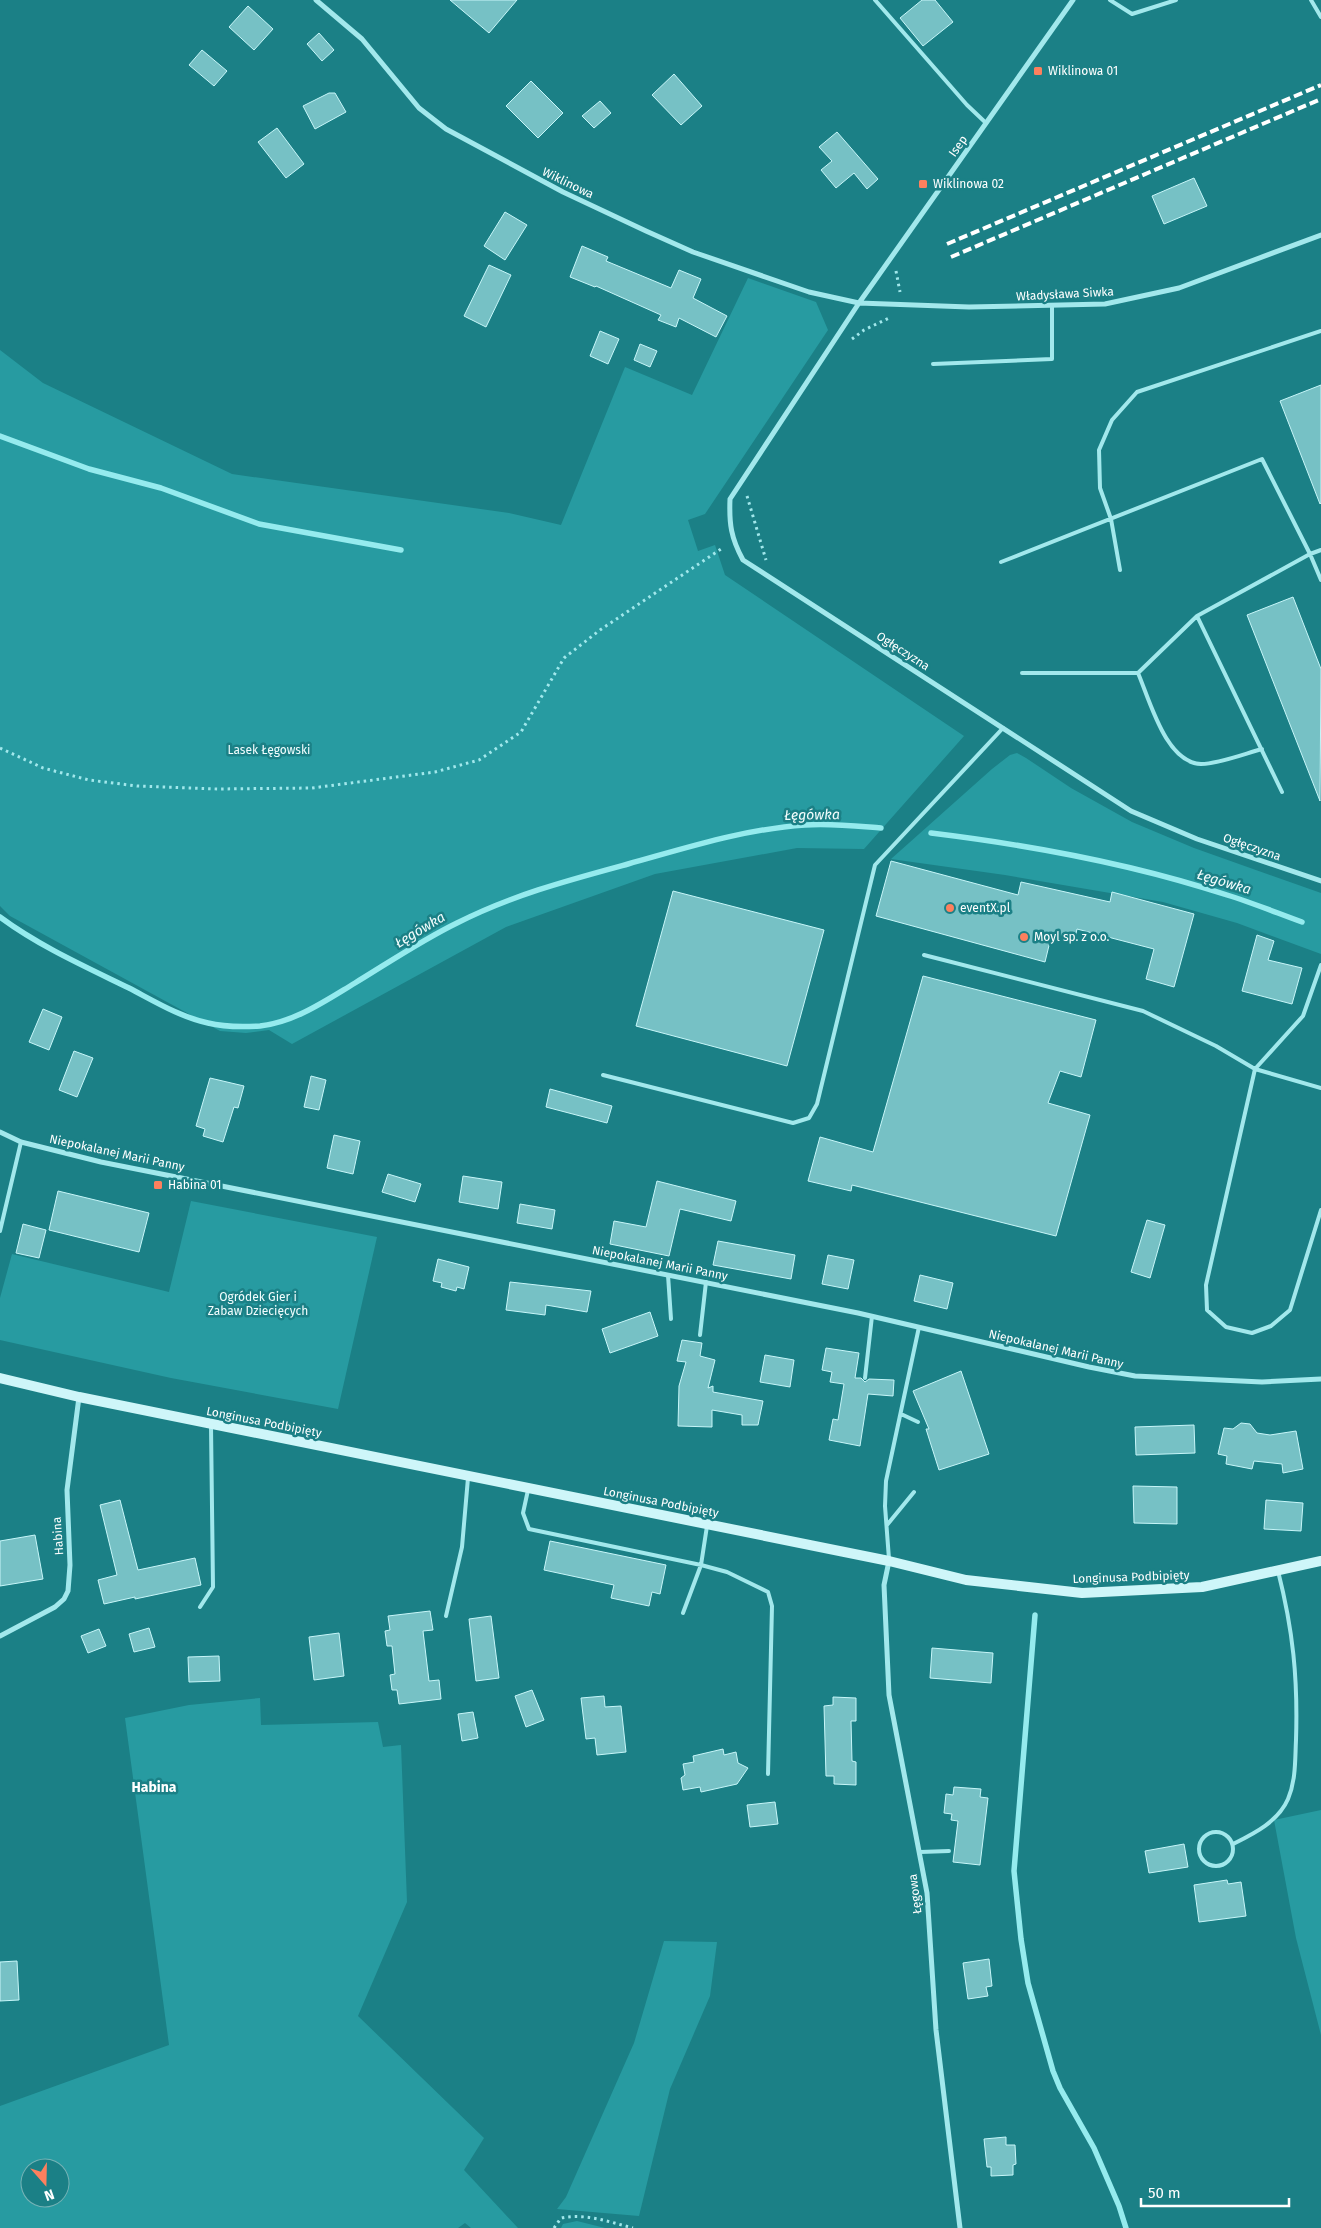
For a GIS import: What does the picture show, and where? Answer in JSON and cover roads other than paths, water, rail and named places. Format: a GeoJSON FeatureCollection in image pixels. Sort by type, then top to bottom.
{"type":"FeatureCollection","features":[{"type":"Feature","properties":{"kind":"street","name":"Wiklinowa"},"geometry":{"type":"LineString","coordinates":[[316,0],[362,39],[419,108],[446,129],[564,192],[693,252],[809,292],[859,303]]}},
{"type":"Feature","properties":{"kind":"street","name":"Isep"},"geometry":{"type":"LineString","coordinates":[[859,303],[1074,0]]}},
{"type":"Feature","properties":{"kind":"street","name":"Władysława Siwka"},"geometry":{"type":"LineString","coordinates":[[859,303],[969,308],[1105,304],[1179,288],[1321,235]]}},
{"type":"Feature","properties":{"kind":"street","name":"Ogłęczyzna"},"geometry":{"type":"LineString","coordinates":[[859,303],[730,499],[729,518],[733,541],[743,560],[1131,811],[1197,839],[1321,881]]}},
{"type":"Feature","properties":{"kind":"street","name":"Niepokalanej Marii Panny"},"geometry":{"type":"LineString","coordinates":[[0,1132],[21,1142],[100,1162],[872,1316],[1136,1376],[1252,1382],[1321,1379]]}},
{"type":"Feature","properties":{"kind":"street","name":"Longinusa Podbipięty"},"geometry":{"type":"LineString","coordinates":[[0,1378],[79,1397],[889,1561],[966,1580],[1082,1593],[1202,1587],[1321,1561]]}},
{"type":"Feature","properties":{"kind":"street","name":"Habina"},"geometry":{"type":"LineString","coordinates":[[0,1636],[54,1607],[64,1599],[68,1591],[70,1565],[67,1490],[79,1397]]}},
{"type":"Feature","properties":{"kind":"street","name":"Łęgowa"},"geometry":{"type":"LineString","coordinates":[[889,1561],[884,1585],[889,1695],[920,1852],[926,1894],[936,2030],[960,2228]]}},
{"type":"Feature","properties":{"kind":"lane"},"geometry":{"type":"LineString","coordinates":[[876,0],[967,105],[986,123]]}},
{"type":"Feature","properties":{"kind":"lane"},"geometry":{"type":"LineString","coordinates":[[1110,0],[1132,14],[1176,0]]}},
{"type":"Feature","properties":{"kind":"lane"},"geometry":{"type":"LineString","coordinates":[[1311,0],[1321,17]]}},
{"type":"Feature","properties":{"kind":"lane"},"geometry":{"type":"LineString","coordinates":[[933,364],[1052,359],[1052,306]]}},
{"type":"Feature","properties":{"kind":"lane"},"geometry":{"type":"LineString","coordinates":[[1120,570],[1111,519],[1100,488],[1099,450],[1112,420],[1137,392],[1321,331]]}},
{"type":"Feature","properties":{"kind":"lane"},"geometry":{"type":"LineString","coordinates":[[1001,562],[1262,459],[1310,554],[1321,580]]}},
{"type":"Feature","properties":{"kind":"lane"},"geometry":{"type":"LineString","coordinates":[[1022,673],[1138,673],[1197,616],[1310,554],[1321,550]]}},
{"type":"Feature","properties":{"kind":"lane"},"geometry":{"type":"LineString","coordinates":[[1197,616],[1282,792]]}},
{"type":"Feature","properties":{"kind":"lane"},"geometry":{"type":"LineString","coordinates":[[1138,673],[1168,743],[1183,759],[1203,764],[1262,749]]}},
{"type":"Feature","properties":{"kind":"lane"},"geometry":{"type":"LineString","coordinates":[[603,1075],[793,1122],[809,1118],[817,1104],[875,865],[1003,728]]}},
{"type":"Feature","properties":{"kind":"lane"},"geometry":{"type":"LineString","coordinates":[[924,956],[1143,1011],[1216,1046],[1255,1070],[1321,1088]]}},
{"type":"Feature","properties":{"kind":"lane"},"geometry":{"type":"LineString","coordinates":[[1321,965],[1303,1016],[1255,1070],[1206,1286],[1207,1310],[1226,1327],[1252,1333],[1270,1326],[1290,1310],[1321,1210]]}},
{"type":"Feature","properties":{"kind":"lane"},"geometry":{"type":"LineString","coordinates":[[0,1231],[21,1142]]}},
{"type":"Feature","properties":{"kind":"lane"},"geometry":{"type":"LineString","coordinates":[[668,1275],[671,1319]]}},
{"type":"Feature","properties":{"kind":"lane"},"geometry":{"type":"LineString","coordinates":[[700,1335],[706,1282]]}},
{"type":"Feature","properties":{"kind":"lane"},"geometry":{"type":"LineString","coordinates":[[865,1378],[872,1316]]}},
{"type":"Feature","properties":{"kind":"lane"},"geometry":{"type":"LineString","coordinates":[[889,1561],[886,1481],[890,1455],[901,1414],[919,1327]]}},
{"type":"Feature","properties":{"kind":"lane"},"geometry":{"type":"LineString","coordinates":[[901,1414],[918,1422]]}},
{"type":"Feature","properties":{"kind":"lane"},"geometry":{"type":"LineString","coordinates":[[200,1607],[214,1587],[211,1424]]}},
{"type":"Feature","properties":{"kind":"lane"},"geometry":{"type":"LineString","coordinates":[[446,1616],[462,1547],[468,1476]]}},
{"type":"Feature","properties":{"kind":"lane"},"geometry":{"type":"LineString","coordinates":[[529,1488],[523,1513],[529,1529],[701,1564],[753,1584],[768,1592],[772,1606],[768,1774]]}},
{"type":"Feature","properties":{"kind":"lane"},"geometry":{"type":"LineString","coordinates":[[887,1525],[914,1492]]}},
{"type":"Feature","properties":{"kind":"lane"},"geometry":{"type":"LineString","coordinates":[[683,1613],[701,1564],[708,1524]]}},
{"type":"Feature","properties":{"kind":"lane"},"geometry":{"type":"LineString","coordinates":[[1233,1844],[1268,1824],[1287,1801],[1295,1776],[1298,1694],[1295,1654],[1289,1616],[1278,1571]]}},
{"type":"Feature","properties":{"kind":"lane"},"geometry":{"type":"LineString","coordinates":[[1220,1832],[1226,1834],[1233,1844],[1233,1855],[1226,1864],[1221,1866],[1210,1865],[1205,1862],[1199,1853],[1201,1841],[1209,1833],[1220,1832]]}},
{"type":"Feature","properties":{"kind":"lane"},"geometry":{"type":"LineString","coordinates":[[920,1852],[949,1851]]}},
{"type":"Feature","properties":{"kind":"waterway"},"geometry":{"type":"LineString","coordinates":[[0,436],[89,469],[161,488],[259,524],[401,550]]}},
{"type":"Feature","properties":{"kind":"waterway","name":"Łęgówka"},"geometry":{"type":"LineString","coordinates":[[0,917],[47,947],[177,1013],[214,1024],[260,1026],[273,1024],[309,1010],[444,930],[499,904],[541,889],[737,835],[782,827],[814,824],[881,828]]}},
{"type":"Feature","properties":{"kind":"waterway","name":"Łęgówka"},"geometry":{"type":"LineString","coordinates":[[931,833],[1005,843],[1118,865],[1246,901],[1302,922]]}},
{"type":"Feature","properties":{"kind":"waterway"},"geometry":{"type":"LineString","coordinates":[[1035,1615],[1014,1871],[1021,1939],[1028,1983],[1053,2071],[1060,2088],[1094,2148],[1119,2206],[1126,2228]]}},
{"type":"Feature","properties":{"kind":"railway"},"geometry":{"type":"LineString","coordinates":[[947,244],[1321,85]]}},
{"type":"Feature","properties":{"kind":"railway"},"geometry":{"type":"LineString","coordinates":[[951,257],[1321,99]]}},
{"type":"Feature","properties":{"kind":"place","name":"Wiklinowa 01"},"geometry":{"type":"Point","coordinates":[1038,71]}},
{"type":"Feature","properties":{"kind":"place","name":"Wiklinowa 02"},"geometry":{"type":"Point","coordinates":[923,184]}},
{"type":"Feature","properties":{"kind":"place","name":"eventX.pl"},"geometry":{"type":"Point","coordinates":[950,908]}},
{"type":"Feature","properties":{"kind":"place","name":"Moyl sp. z o.o."},"geometry":{"type":"Point","coordinates":[1024,937]}},
{"type":"Feature","properties":{"kind":"place","name":"Habina 01"},"geometry":{"type":"Point","coordinates":[158,1185]}},
{"type":"Feature","properties":{"kind":"district","name":"Habina"},"geometry":{"type":"Point","coordinates":[154,1787]}},
{"type":"Feature","properties":{"kind":"park label","name":"Lasek Łęgowski"},"geometry":{"type":"Point","coordinates":[269,750]}},
{"type":"Feature","properties":{"kind":"park label","name":"Ogródek Gier i Zabaw Dziecięcych"},"geometry":{"type":"Point","coordinates":[258,1304]}}]}
